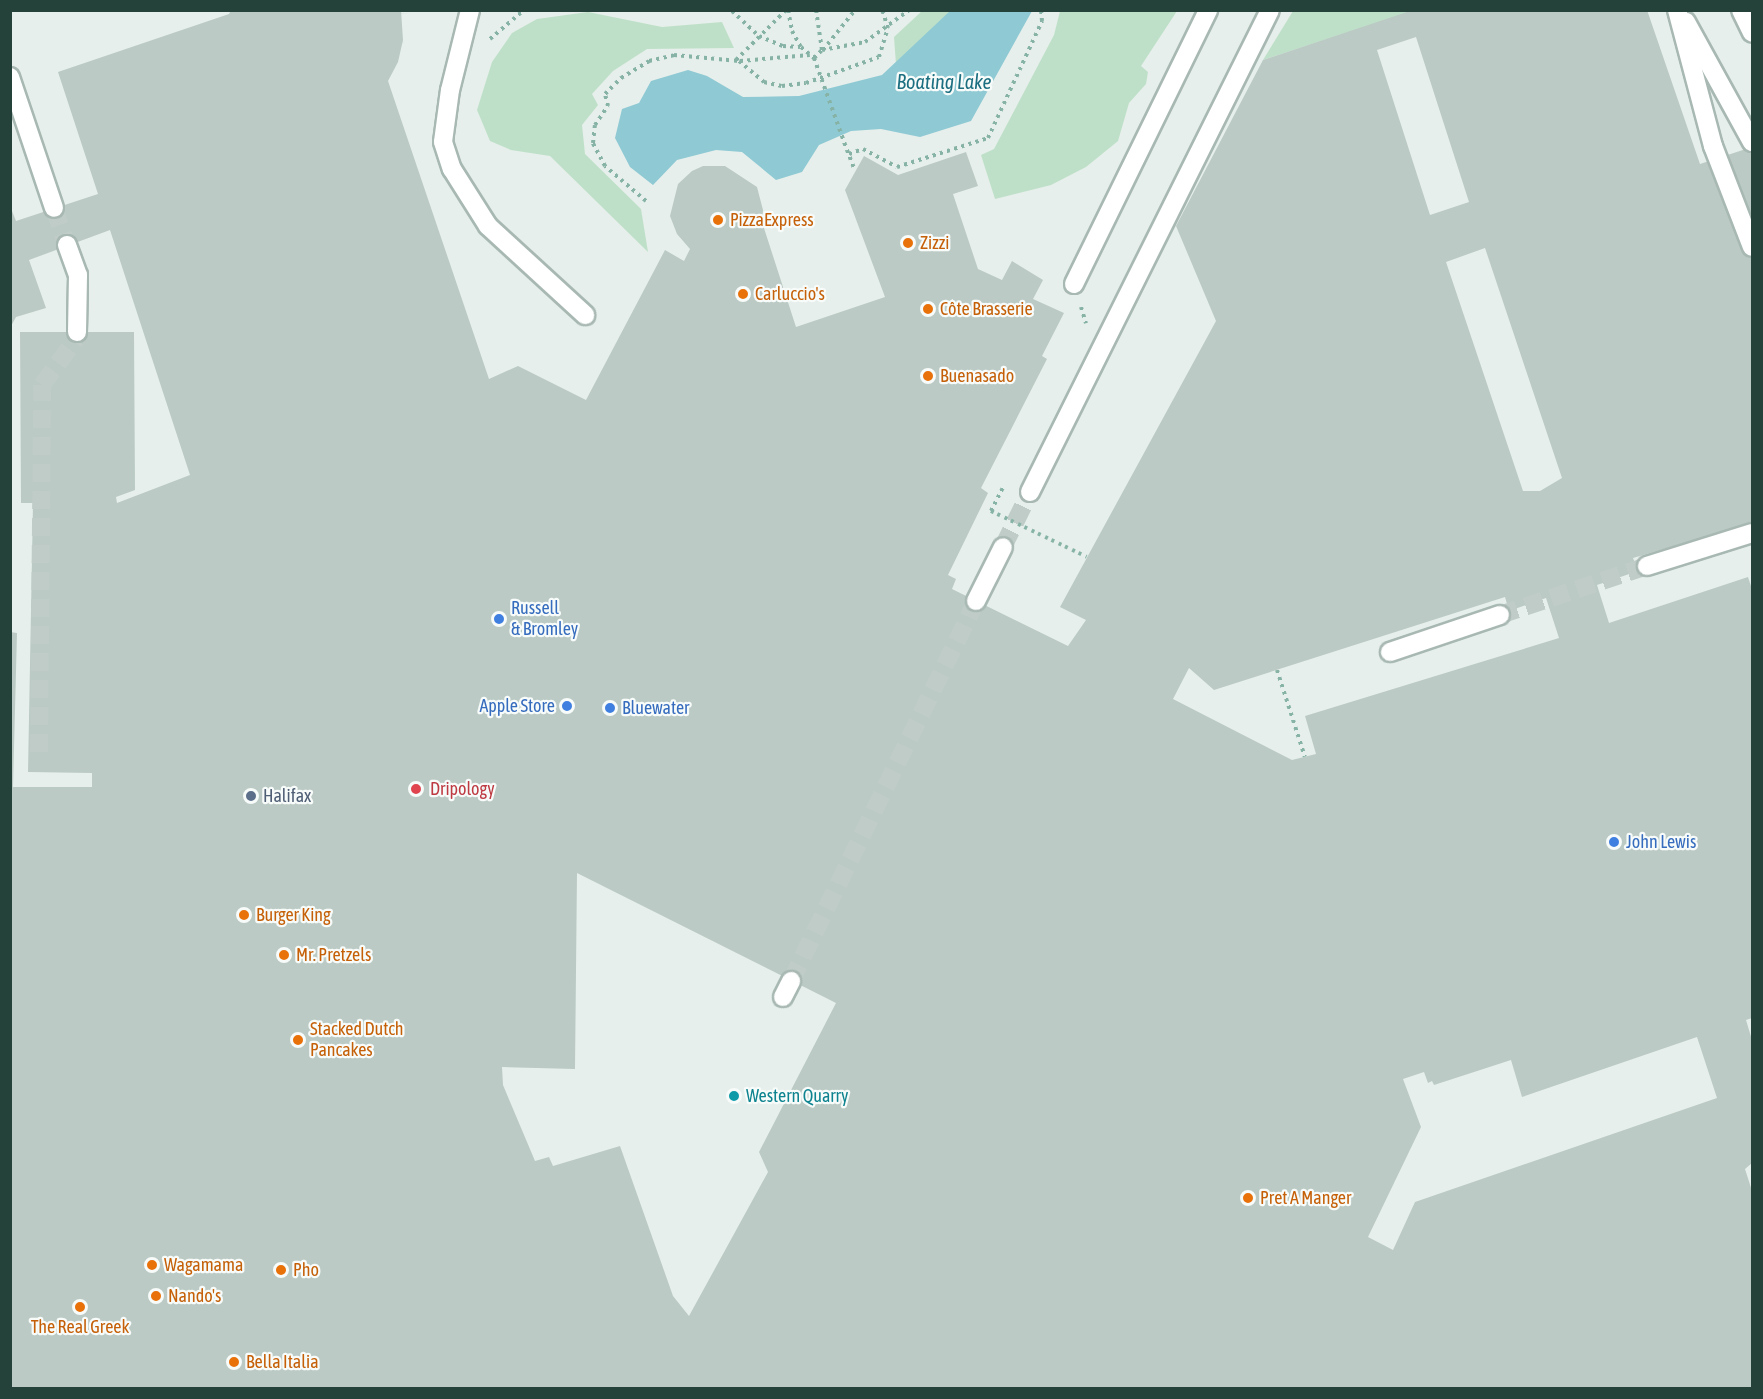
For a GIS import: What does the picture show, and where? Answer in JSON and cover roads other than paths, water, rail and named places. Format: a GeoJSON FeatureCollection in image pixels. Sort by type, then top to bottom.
{"type":"FeatureCollection","features":[{"type":"Feature","properties":{"kind":"lane"},"geometry":{"type":"LineString","coordinates":[[470,10],[450,90],[443,142],[452,169],[488,226],[585,315]]}},
{"type":"Feature","properties":{"kind":"lane"},"geometry":{"type":"LineString","coordinates":[[1074,284],[1208,10]]}},
{"type":"Feature","properties":{"kind":"lane"},"geometry":{"type":"LineString","coordinates":[[1030,492],[1270,10]]}},
{"type":"Feature","properties":{"kind":"lane"},"geometry":{"type":"LineString","coordinates":[[1678,10],[1752,142]]}},
{"type":"Feature","properties":{"kind":"lane"},"geometry":{"type":"LineString","coordinates":[[1678,10],[1710,136],[1752,248]]}},
{"type":"Feature","properties":{"kind":"lane"},"geometry":{"type":"LineString","coordinates":[[1741,10],[1752,33]]}},
{"type":"Feature","properties":{"kind":"lane"},"geometry":{"type":"LineString","coordinates":[[10,77],[54,208]]}},
{"type":"Feature","properties":{"kind":"lane"},"geometry":{"type":"LineString","coordinates":[[67,245],[78,275],[77,332]]}},
{"type":"Feature","properties":{"kind":"lane"},"geometry":{"type":"LineString","coordinates":[[1647,566],[1752,533]]}},
{"type":"Feature","properties":{"kind":"lane"},"geometry":{"type":"LineString","coordinates":[[976,601],[1003,547]]}},
{"type":"Feature","properties":{"kind":"lane"},"geometry":{"type":"LineString","coordinates":[[1390,652],[1500,615]]}},
{"type":"Feature","properties":{"kind":"water","name":"Boating Lake"},"geometry":{"type":"Polygon","coordinates":[[[951,10],[1032,11],[971,121],[920,137],[881,129],[851,131],[819,145],[802,172],[776,180],[742,152],[716,150],[677,160],[653,185],[630,167],[615,138],[622,109],[639,103],[651,81],[688,70],[707,76],[743,97],[799,96],[882,75],[951,10]]]}},
{"type":"Feature","properties":{"kind":"tunnel"},"geometry":{"type":"LineString","coordinates":[[54,208],[67,245]]}},
{"type":"Feature","properties":{"kind":"tunnel"},"geometry":{"type":"LineString","coordinates":[[39,752],[42,385],[76,339],[77,332]]}},
{"type":"Feature","properties":{"kind":"tunnel"},"geometry":{"type":"LineString","coordinates":[[1003,547],[1030,492]]}},
{"type":"Feature","properties":{"kind":"tunnel"},"geometry":{"type":"LineString","coordinates":[[1500,615],[1647,566]]}},
{"type":"Feature","properties":{"kind":"tunnel"},"geometry":{"type":"LineString","coordinates":[[791,981],[976,601]]}},
{"type":"Feature","properties":{"kind":"place","name":"PizzaExpress"},"geometry":{"type":"Point","coordinates":[718,220]}},
{"type":"Feature","properties":{"kind":"place","name":"Zizzi"},"geometry":{"type":"Point","coordinates":[908,243]}},
{"type":"Feature","properties":{"kind":"place","name":"Carluccio's"},"geometry":{"type":"Point","coordinates":[743,294]}},
{"type":"Feature","properties":{"kind":"place","name":"Côte Brasserie"},"geometry":{"type":"Point","coordinates":[928,309]}},
{"type":"Feature","properties":{"kind":"place","name":"Buenasado"},"geometry":{"type":"Point","coordinates":[928,376]}},
{"type":"Feature","properties":{"kind":"place","name":"Russell & Bromley"},"geometry":{"type":"Point","coordinates":[499,619]}},
{"type":"Feature","properties":{"kind":"place","name":"Apple Store"},"geometry":{"type":"Point","coordinates":[567,706]}},
{"type":"Feature","properties":{"kind":"place","name":"Bluewater"},"geometry":{"type":"Point","coordinates":[610,708]}},
{"type":"Feature","properties":{"kind":"place","name":"Dripology"},"geometry":{"type":"Point","coordinates":[416,789]}},
{"type":"Feature","properties":{"kind":"place","name":"Halifax"},"geometry":{"type":"Point","coordinates":[251,796]}},
{"type":"Feature","properties":{"kind":"place","name":"John Lewis"},"geometry":{"type":"Point","coordinates":[1614,842]}},
{"type":"Feature","properties":{"kind":"place","name":"Burger King"},"geometry":{"type":"Point","coordinates":[244,915]}},
{"type":"Feature","properties":{"kind":"place","name":"Mr. Pretzels"},"geometry":{"type":"Point","coordinates":[284,955]}},
{"type":"Feature","properties":{"kind":"place","name":"Stacked Dutch Pancakes"},"geometry":{"type":"Point","coordinates":[298,1040]}},
{"type":"Feature","properties":{"kind":"place","name":"Western Quarry"},"geometry":{"type":"Point","coordinates":[734,1096]}},
{"type":"Feature","properties":{"kind":"place","name":"Pret A Manger"},"geometry":{"type":"Point","coordinates":[1248,1198]}},
{"type":"Feature","properties":{"kind":"place","name":"Wagamama"},"geometry":{"type":"Point","coordinates":[152,1265]}},
{"type":"Feature","properties":{"kind":"place","name":"Pho"},"geometry":{"type":"Point","coordinates":[281,1270]}},
{"type":"Feature","properties":{"kind":"place","name":"Nando's"},"geometry":{"type":"Point","coordinates":[156,1296]}},
{"type":"Feature","properties":{"kind":"place","name":"The Real Greek"},"geometry":{"type":"Point","coordinates":[80,1307]}},
{"type":"Feature","properties":{"kind":"place","name":"Bella Italia"},"geometry":{"type":"Point","coordinates":[234,1362]}}]}
